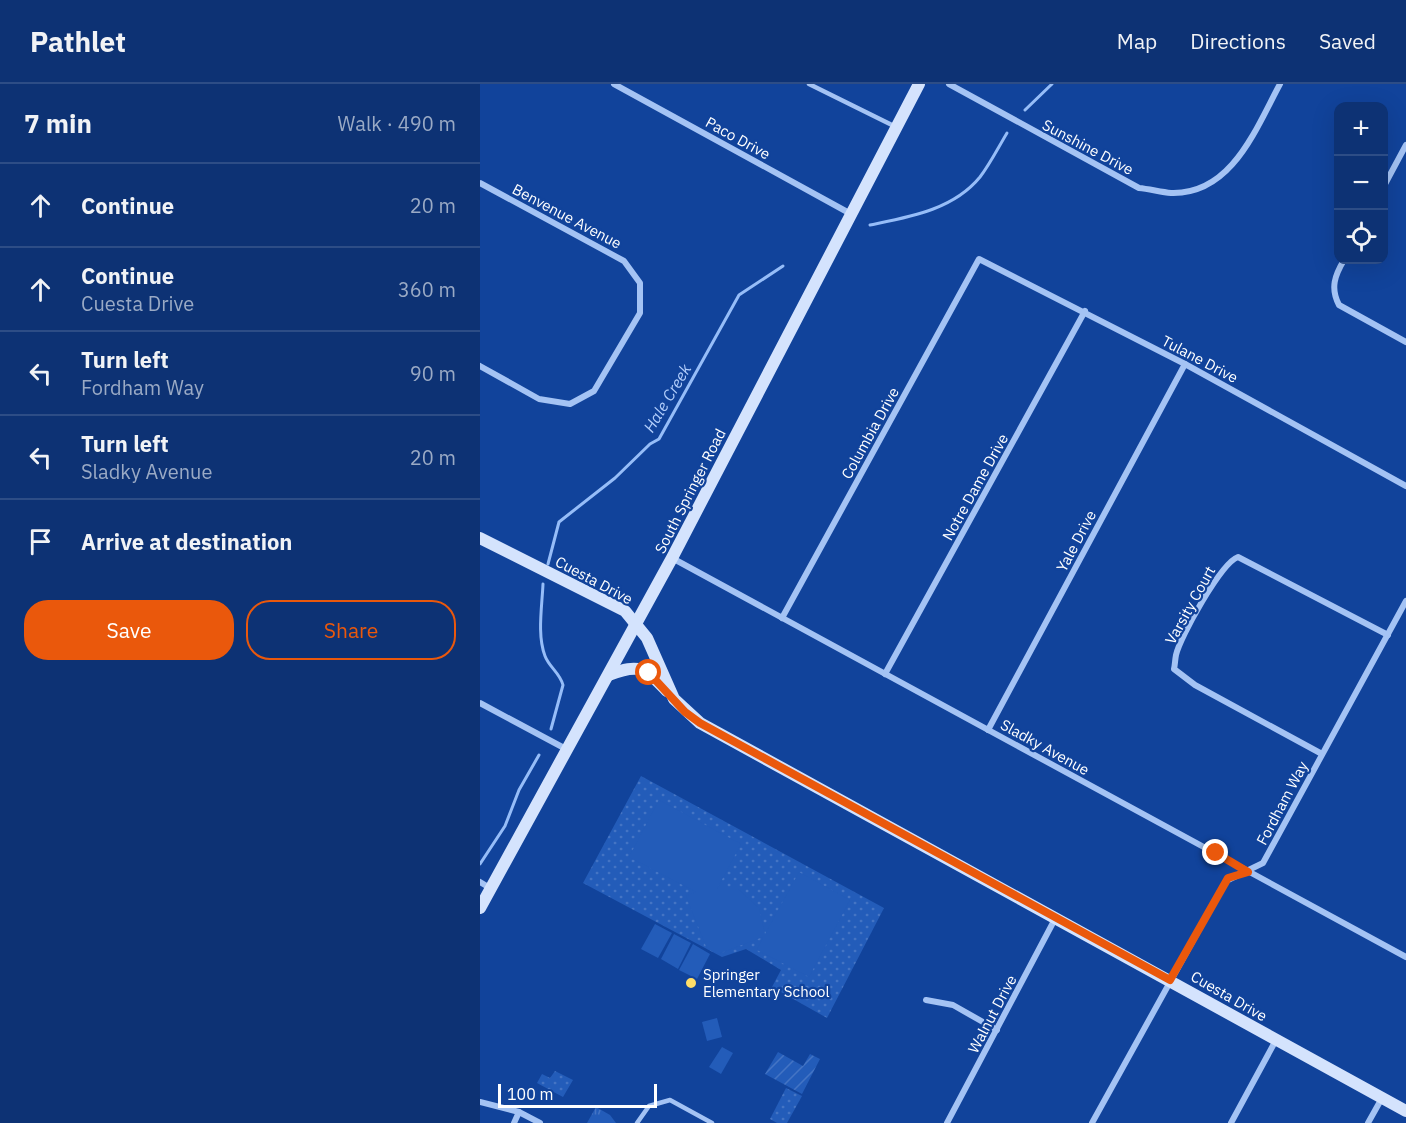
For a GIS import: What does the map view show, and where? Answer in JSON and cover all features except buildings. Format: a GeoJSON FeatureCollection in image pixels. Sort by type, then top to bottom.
{"type":"FeatureCollection","features":[{"type":"Feature","properties":{"kind":"street","name":"Paco Drive"},"geometry":{"type":"LineString","coordinates":[[614,84],[851,214]]}},
{"type":"Feature","properties":{"kind":"street","name":"South Springer Road"},"geometry":{"type":"LineString","coordinates":[[480,908],[485,885],[637,624],[919,84]]}},
{"type":"Feature","properties":{"kind":"street","name":"Sunshine Drive"},"geometry":{"type":"LineString","coordinates":[[949,84],[1139,188],[1173,193],[1202,186],[1227,172],[1245,147],[1280,84]]}},
{"type":"Feature","properties":{"kind":"street"},"geometry":{"type":"LineString","coordinates":[[1388,177],[1406,145]]}},
{"type":"Feature","properties":{"kind":"street","name":"Benvenue Avenue"},"geometry":{"type":"LineString","coordinates":[[480,183],[624,261],[640,284],[640,313],[594,391],[570,404],[539,399],[480,366]]}},
{"type":"Feature","properties":{"kind":"street","name":"Tulane Drive"},"geometry":{"type":"LineString","coordinates":[[979,260],[1085,311],[1406,486]]}},
{"type":"Feature","properties":{"kind":"street","name":"Columbia Drive"},"geometry":{"type":"LineString","coordinates":[[783,618],[979,260]]}},
{"type":"Feature","properties":{"kind":"street"},"geometry":{"type":"LineString","coordinates":[[1342,264],[1336,275],[1333,294],[1339,305],[1406,342]]}},
{"type":"Feature","properties":{"kind":"street","name":"Notre Dame Drive"},"geometry":{"type":"LineString","coordinates":[[885,674],[1085,311]]}},
{"type":"Feature","properties":{"kind":"street","name":"Yale Drive"},"geometry":{"type":"LineString","coordinates":[[988,730],[1185,364]]}},
{"type":"Feature","properties":{"kind":"street","name":"Cuesta Drive"},"geometry":{"type":"LineString","coordinates":[[480,538],[622,609],[647,638],[674,699],[685,712],[700,723],[1406,1111]]}},
{"type":"Feature","properties":{"kind":"street","name":"Varsity Court"},"geometry":{"type":"LineString","coordinates":[[1322,754],[1189,682],[1174,669],[1176,654],[1201,605],[1226,566],[1238,557],[1388,635]]}},
{"type":"Feature","properties":{"kind":"street","name":"Sladky Avenue"},"geometry":{"type":"LineString","coordinates":[[672,558],[1406,957]]}},
{"type":"Feature","properties":{"kind":"street","name":"Fordham Way"},"geometry":{"type":"LineString","coordinates":[[1092,1123],[1228,878],[1248,872],[1263,863],[1406,601]]}},
{"type":"Feature","properties":{"kind":"street"},"geometry":{"type":"LineString","coordinates":[[609,675],[630,667],[643,669],[674,699]]}},
{"type":"Feature","properties":{"kind":"street"},"geometry":{"type":"LineString","coordinates":[[480,703],[566,749]]}},
{"type":"Feature","properties":{"kind":"street","name":"Walnut Drive"},"geometry":{"type":"LineString","coordinates":[[947,1123],[1056,917]]}},
{"type":"Feature","properties":{"kind":"street"},"geometry":{"type":"LineString","coordinates":[[926,1000],[952,1005],[997,1030]]}},
{"type":"Feature","properties":{"kind":"street"},"geometry":{"type":"LineString","coordinates":[[1231,1123],[1276,1040]]}},
{"type":"Feature","properties":{"kind":"street"},"geometry":{"type":"LineString","coordinates":[[1368,1123],[1382,1098]]}},
{"type":"Feature","properties":{"kind":"street"},"geometry":{"type":"LineString","coordinates":[[480,1102],[519,1112],[540,1123]]}},
{"type":"Feature","properties":{"kind":"street"},"geometry":{"type":"LineString","coordinates":[[514,1123],[519,1112]]}},
{"type":"Feature","properties":{"kind":"lane"},"geometry":{"type":"LineString","coordinates":[[809,84],[897,128]]}},
{"type":"Feature","properties":{"kind":"lane"},"geometry":{"type":"LineString","coordinates":[[637,1123],[649,1106],[670,1100],[712,1123]]}},
{"type":"Feature","properties":{"kind":"green space"},"geometry":{"type":"Polygon","coordinates":[[[641,776],[884,908],[827,1018],[772,987],[781,970],[746,949],[722,957],[583,883],[641,776]]]}},
{"type":"Feature","properties":{"kind":"green space"},"geometry":{"type":"Polygon","coordinates":[[[659,800],[741,844],[717,889],[738,889],[759,908],[765,934],[799,872],[850,900],[809,977],[757,950],[763,937],[718,954],[707,949],[686,896],[696,892],[629,857],[659,800]]]}},
{"type":"Feature","properties":{"kind":"green space"},"geometry":{"type":"Polygon","coordinates":[[[655,924],[672,933],[658,958],[641,949],[655,924]]]}},
{"type":"Feature","properties":{"kind":"green space"},"geometry":{"type":"Polygon","coordinates":[[[674,934],[691,943],[678,969],[661,959],[674,934]]]}},
{"type":"Feature","properties":{"kind":"green space"},"geometry":{"type":"Polygon","coordinates":[[[693,944],[710,954],[697,979],[679,970],[693,944]]]}},
{"type":"Feature","properties":{"kind":"green space"},"geometry":{"type":"Polygon","coordinates":[[[717,1018],[722,1037],[707,1041],[702,1022],[717,1018]]]}},
{"type":"Feature","properties":{"kind":"green space"},"geometry":{"type":"Polygon","coordinates":[[[722,1047],[733,1053],[721,1074],[709,1067],[722,1047]]]}},
{"type":"Feature","properties":{"kind":"green space"},"geometry":{"type":"Polygon","coordinates":[[[778,1052],[803,1066],[810,1054],[820,1059],[802,1094],[765,1074],[778,1052]]]}},
{"type":"Feature","properties":{"kind":"green space"},"geometry":{"type":"Polygon","coordinates":[[[555,1071],[573,1080],[563,1097],[537,1083],[542,1074],[550,1078],[555,1071]]]}},
{"type":"Feature","properties":{"kind":"green space"},"geometry":{"type":"Polygon","coordinates":[[[786,1088],[802,1096],[787,1123],[777,1123],[770,1119],[786,1088]]]}},
{"type":"Feature","properties":{"kind":"green space"},"geometry":{"type":"Polygon","coordinates":[[[596,1107],[610,1115],[616,1123],[587,1123],[596,1107]]]}},
{"type":"Feature","properties":{"kind":"waterway","name":"Hale Creek"},"geometry":{"type":"LineString","coordinates":[[1025,110],[1052,84]]}},
{"type":"Feature","properties":{"kind":"waterway","name":"Hale Creek"},"geometry":{"type":"LineString","coordinates":[[870,225],[915,215],[944,205],[957,197],[980,177],[1007,133]]}},
{"type":"Feature","properties":{"kind":"waterway","name":"Hale Creek"},"geometry":{"type":"LineString","coordinates":[[548,564],[559,522],[615,478],[650,444],[659,439],[739,295],[783,266]]}},
{"type":"Feature","properties":{"kind":"waterway","name":"Hale Creek"},"geometry":{"type":"LineString","coordinates":[[543,584],[541,639],[547,660],[563,685],[551,729]]}},
{"type":"Feature","properties":{"kind":"waterway","name":"Hale Creek"},"geometry":{"type":"LineString","coordinates":[[480,864],[505,826],[519,790],[539,755]]}},
{"type":"Feature","properties":{"kind":"place","name":"Springer Elementary School"},"geometry":{"type":"Point","coordinates":[691,983]}},
{"type":"Feature","properties":{"kind":"route"},"geometry":{"type":"LineString","coordinates":[[649,673],[685,712],[700,723],[1170,980],[1228,878],[1248,872],[1216,853]]}}]}
